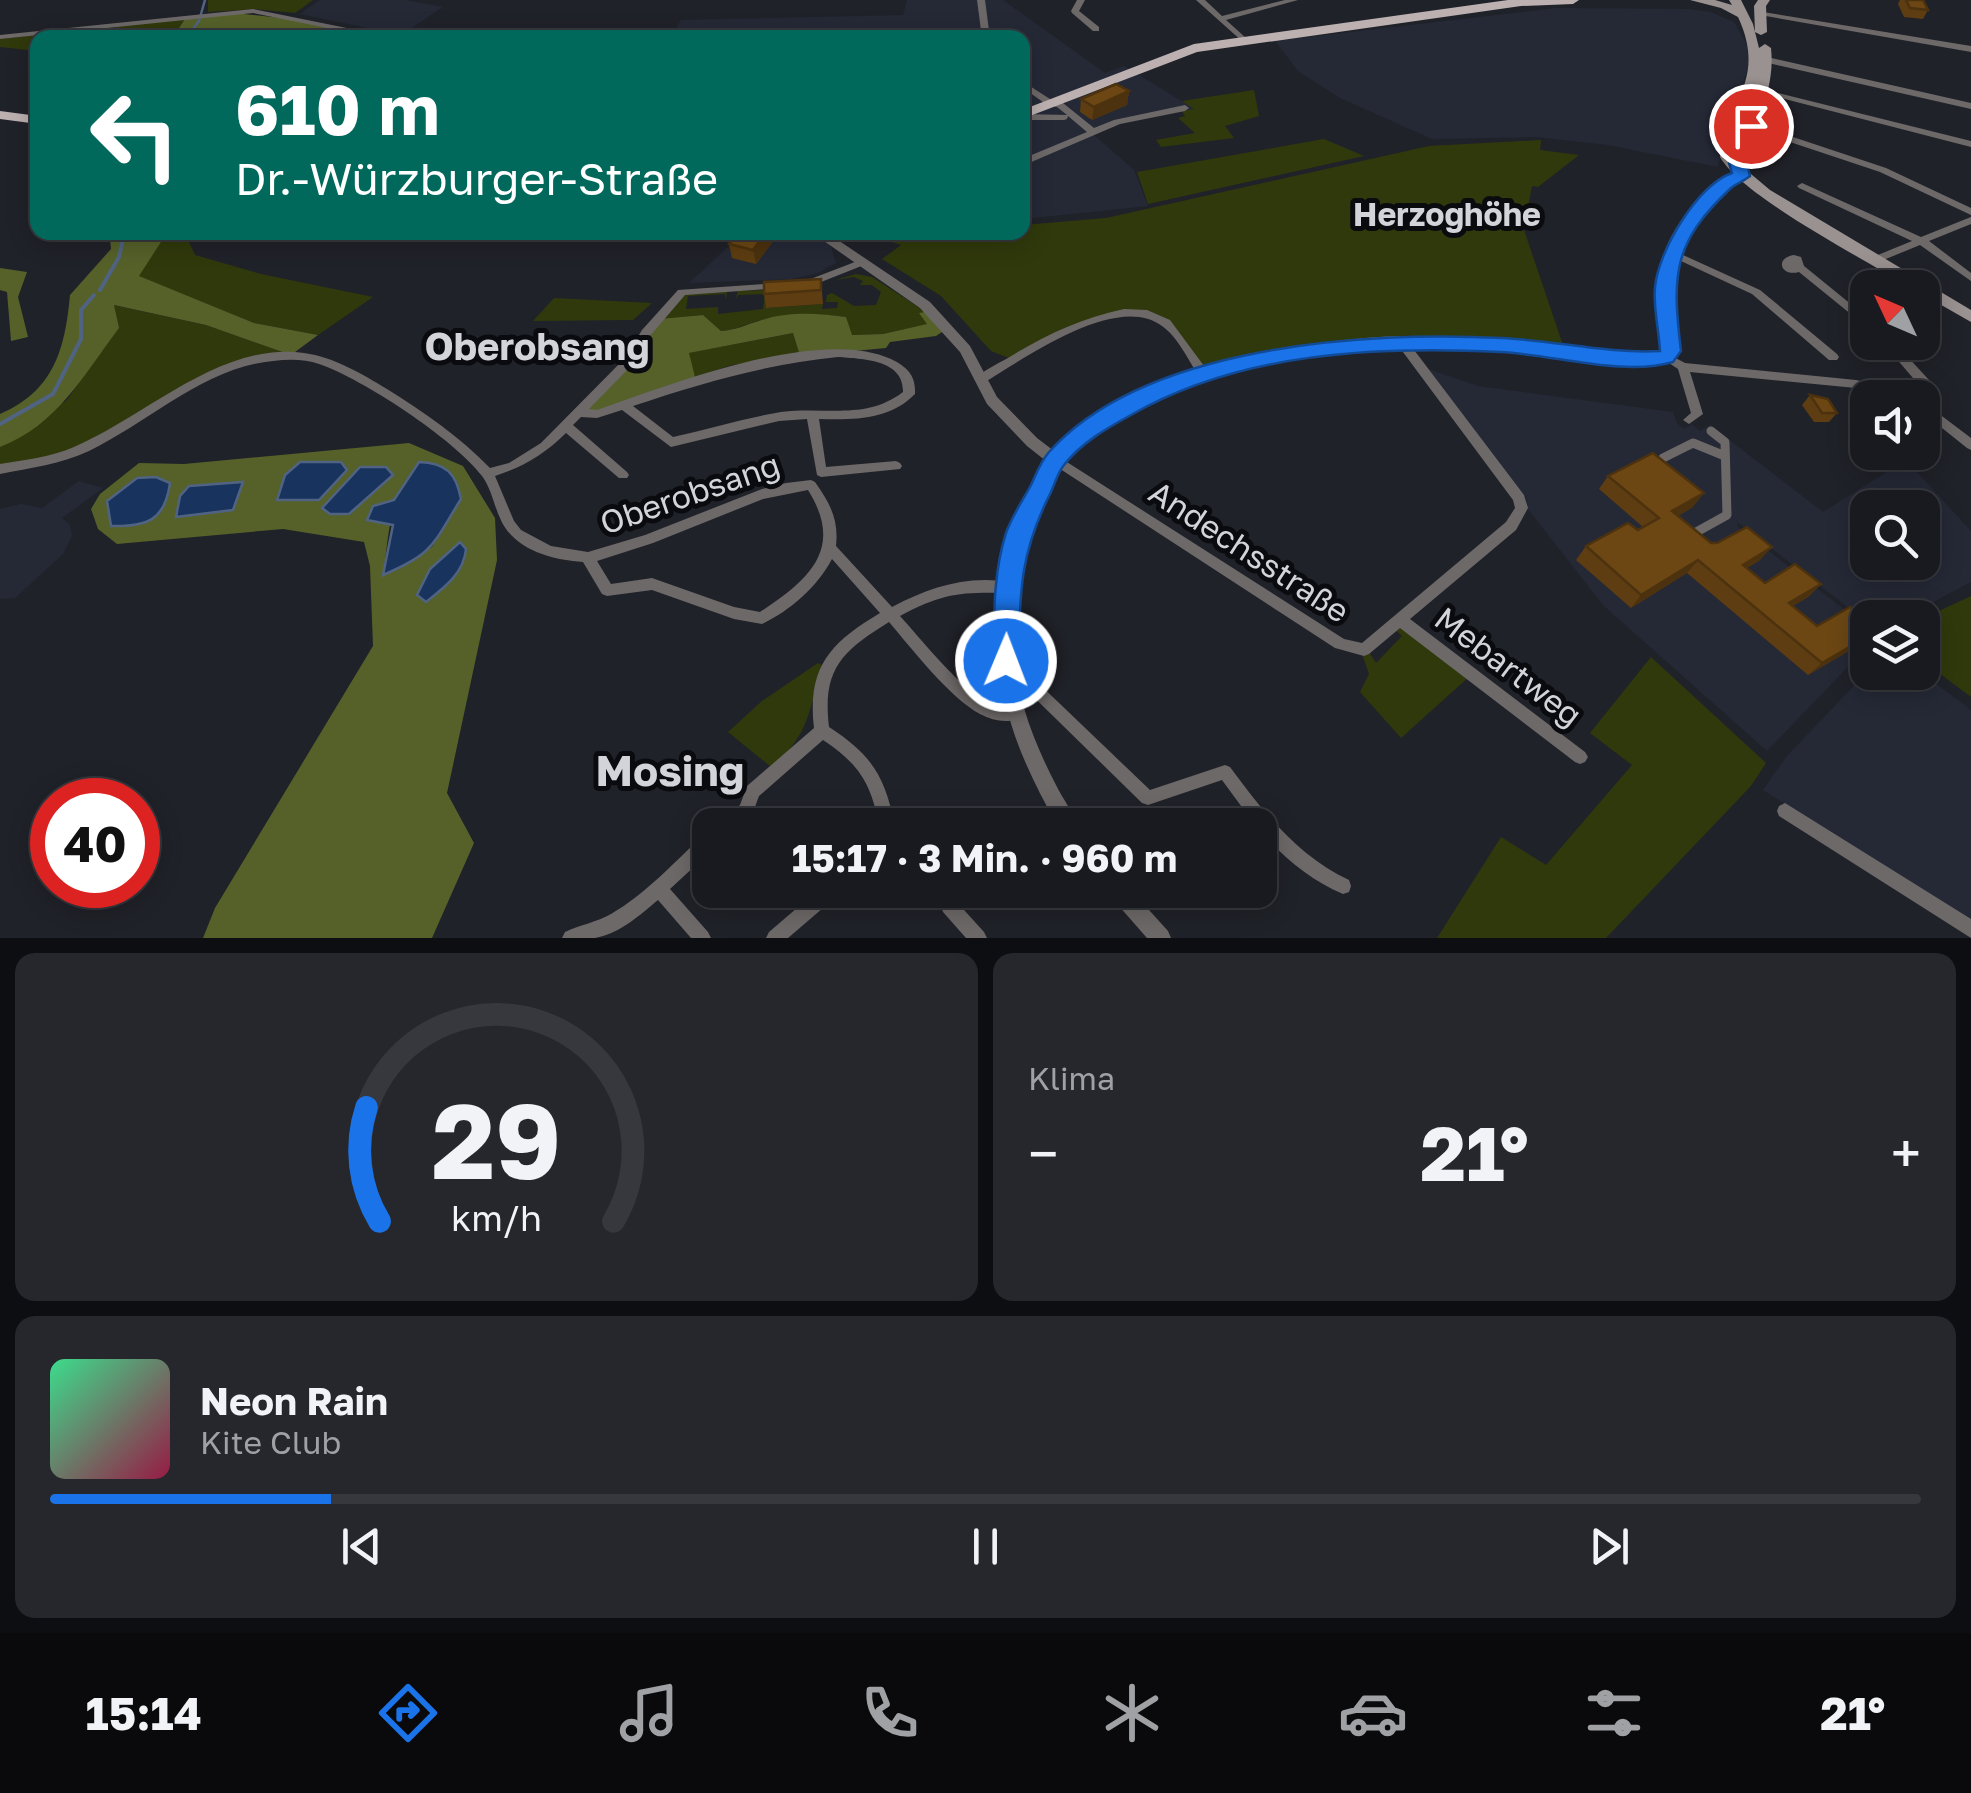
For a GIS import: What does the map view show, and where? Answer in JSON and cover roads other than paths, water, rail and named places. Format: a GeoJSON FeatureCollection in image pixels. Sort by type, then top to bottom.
{"type":"FeatureCollection","features":[{"type":"Feature","properties":{"kind":"main road"},"geometry":{"type":"LineString","coordinates":[[1030,112],[1172,54],[1244,40],[1521,2],[1574,0]]}},
{"type":"Feature","properties":{"kind":"main road"},"geometry":{"type":"LineString","coordinates":[[1696,0],[1743,8]]}},
{"type":"Feature","properties":{"kind":"main road"},"geometry":{"type":"LineString","coordinates":[[1734,0],[1761,32]]}},
{"type":"Feature","properties":{"kind":"main road"},"geometry":{"type":"LineString","coordinates":[[1740,174],[1751,126],[1765,91],[1767,60],[1760,14],[1764,0]]}},
{"type":"Feature","properties":{"kind":"main road"},"geometry":{"type":"LineString","coordinates":[[1743,8],[1756,56],[1752,87],[1727,157],[1740,174],[1971,317]]}},
{"type":"Feature","properties":{"kind":"main road"},"geometry":{"type":"LineString","coordinates":[[0,115],[30,119]]}},
{"type":"Feature","properties":{"kind":"street"},"geometry":{"type":"LineString","coordinates":[[982,0],[985,30]]}},
{"type":"Feature","properties":{"kind":"street"},"geometry":{"type":"LineString","coordinates":[[1081,0],[1075,11],[1096,29]]}},
{"type":"Feature","properties":{"kind":"street"},"geometry":{"type":"LineString","coordinates":[[1200,0],[1244,40]]}},
{"type":"Feature","properties":{"kind":"street"},"geometry":{"type":"LineString","coordinates":[[1222,18],[1294,0]]}},
{"type":"Feature","properties":{"kind":"street"},"geometry":{"type":"LineString","coordinates":[[59,30],[221,12],[266,12],[353,30]]}},
{"type":"Feature","properties":{"kind":"street"},"geometry":{"type":"LineString","coordinates":[[1760,14],[1971,48]]}},
{"type":"Feature","properties":{"kind":"street"},"geometry":{"type":"LineString","coordinates":[[0,37],[30,33]]}},
{"type":"Feature","properties":{"kind":"street"},"geometry":{"type":"LineString","coordinates":[[1767,60],[1971,106]]}},
{"type":"Feature","properties":{"kind":"street"},"geometry":{"type":"LineString","coordinates":[[1030,89],[1050,103],[1060,104],[1089,129]]}},
{"type":"Feature","properties":{"kind":"street"},"geometry":{"type":"LineString","coordinates":[[1765,91],[1971,144]]}},
{"type":"Feature","properties":{"kind":"street"},"geometry":{"type":"LineString","coordinates":[[1050,103],[1049,109],[1089,129]]}},
{"type":"Feature","properties":{"kind":"street"},"geometry":{"type":"LineString","coordinates":[[1030,159],[1089,129],[1185,108]]}},
{"type":"Feature","properties":{"kind":"street"},"geometry":{"type":"LineString","coordinates":[[1030,116],[1064,117]]}},
{"type":"Feature","properties":{"kind":"street"},"geometry":{"type":"LineString","coordinates":[[1751,126],[1883,170],[1971,212]]}},
{"type":"Feature","properties":{"kind":"street"},"geometry":{"type":"LineString","coordinates":[[1666,357],[1671,342],[1664,276],[1672,252],[1697,212],[1740,174]]}},
{"type":"Feature","properties":{"kind":"street"},"geometry":{"type":"LineString","coordinates":[[1802,186],[1922,241],[1971,278]]}},
{"type":"Feature","properties":{"kind":"street"},"geometry":{"type":"LineString","coordinates":[[1877,259],[1971,220]]}},
{"type":"Feature","properties":{"kind":"street"},"geometry":{"type":"LineString","coordinates":[[828,240],[931,311],[965,349],[1008,419],[1055,460]]}},
{"type":"Feature","properties":{"kind":"street"},"geometry":{"type":"LineString","coordinates":[[1672,252],[1756,292],[1833,357]]}},
{"type":"Feature","properties":{"kind":"street"},"geometry":{"type":"LineString","coordinates":[[487,474],[513,466],[545,446],[630,361],[646,333],[682,292],[809,284],[860,263]]}},
{"type":"Feature","properties":{"kind":"street"},"geometry":{"type":"LineString","coordinates":[[1801,268],[1850,307]]}},
{"type":"Feature","properties":{"kind":"street"},"geometry":{"type":"LineString","coordinates":[[980,379],[1058,334],[1104,316],[1135,310],[1166,322],[1204,373]]}},
{"type":"Feature","properties":{"kind":"street"},"geometry":{"type":"LineString","coordinates":[[1058,808],[1028,754],[1014,714],[1006,661],[1008,587],[1018,532],[1055,460],[1094,425],[1125,406],[1204,373],[1286,355],[1401,342],[1503,345],[1650,360],[1666,357],[1683,367],[1850,383]]}},
{"type":"Feature","properties":{"kind":"street","name":"Andechsstraße"},"geometry":{"type":"LineString","coordinates":[[1055,460],[1345,647],[1367,649],[1517,520],[1522,504],[1401,342]]}},
{"type":"Feature","properties":{"kind":"street"},"geometry":{"type":"LineString","coordinates":[[577,412],[597,414],[624,405],[724,372],[828,355],[863,354],[888,360],[907,375],[911,384],[908,394],[890,408],[813,418],[780,417],[670,442],[624,405]]}},
{"type":"Feature","properties":{"kind":"street","name":"Oberobsang"},"geometry":{"type":"LineString","coordinates":[[0,470],[62,457],[83,448],[166,399],[233,367],[268,357],[303,356],[331,363],[430,423],[487,474],[502,499],[512,532],[538,546],[587,558],[641,543],[754,495],[784,486],[811,485]]}},
{"type":"Feature","properties":{"kind":"street"},"geometry":{"type":"LineString","coordinates":[[1903,360],[1921,380]]}},
{"type":"Feature","properties":{"kind":"street"},"geometry":{"type":"LineString","coordinates":[[1683,367],[1697,414],[1689,420]]}},
{"type":"Feature","properties":{"kind":"street"},"geometry":{"type":"LineString","coordinates":[[813,418],[821,472]]}},
{"type":"Feature","properties":{"kind":"street"},"geometry":{"type":"LineString","coordinates":[[1940,420],[1971,445]]}},
{"type":"Feature","properties":{"kind":"street","name":"Oberobsang"},"geometry":{"type":"LineString","coordinates":[[566,426],[623,475]]}},
{"type":"Feature","properties":{"kind":"street"},"geometry":{"type":"LineString","coordinates":[[1690,536],[1728,515],[1725,442],[1711,431]]}},
{"type":"Feature","properties":{"kind":"street"},"geometry":{"type":"LineString","coordinates":[[1663,458],[1693,443],[1726,456]]}},
{"type":"Feature","properties":{"kind":"street","name":"Oberobsang"},"geometry":{"type":"LineString","coordinates":[[811,485],[821,472],[896,466]]}},
{"type":"Feature","properties":{"kind":"street","name":"Oberobsang"},"geometry":{"type":"LineString","coordinates":[[587,558],[607,590],[652,584],[734,613],[762,618],[808,580],[832,550],[830,512],[811,485]]}},
{"type":"Feature","properties":{"kind":"street"},"geometry":{"type":"LineString","coordinates":[[832,550],[952,683],[1001,716],[1014,714]]}},
{"type":"Feature","properties":{"kind":"street"},"geometry":{"type":"LineString","coordinates":[[883,808],[875,778],[861,758],[822,730],[818,702],[824,672],[848,642],[950,588],[1008,587]]}},
{"type":"Feature","properties":{"kind":"street","name":"Mebartweg"},"geometry":{"type":"LineString","coordinates":[[1402,621],[1580,756]]}},
{"type":"Feature","properties":{"kind":"street"},"geometry":{"type":"LineString","coordinates":[[1006,661],[1148,798],[1225,772],[1254,815],[1310,866],[1343,886]]}},
{"type":"Feature","properties":{"kind":"street"},"geometry":{"type":"LineString","coordinates":[[747,808],[753,791],[822,730]]}},
{"type":"Feature","properties":{"kind":"street"},"geometry":{"type":"LineString","coordinates":[[1785,810],[1971,929]]}},
{"type":"Feature","properties":{"kind":"street"},"geometry":{"type":"LineString","coordinates":[[570,938],[591,927],[611,924],[692,858]]}},
{"type":"Feature","properties":{"kind":"street"},"geometry":{"type":"LineString","coordinates":[[658,888],[702,938]]}},
{"type":"Feature","properties":{"kind":"street"},"geometry":{"type":"LineString","coordinates":[[775,938],[809,908]]}},
{"type":"Feature","properties":{"kind":"street"},"geometry":{"type":"LineString","coordinates":[[951,908],[978,938]]}},
{"type":"Feature","properties":{"kind":"street"},"geometry":{"type":"LineString","coordinates":[[1134,908],[1161,938]]}},
{"type":"Feature","properties":{"kind":"water"},"geometry":{"type":"Polygon","coordinates":[[[300,462],[341,462],[347,470],[319,500],[277,500],[285,475],[300,462]]]}},
{"type":"Feature","properties":{"kind":"water"},"geometry":{"type":"Polygon","coordinates":[[[419,462],[448,471],[461,499],[431,546],[383,575],[393,525],[367,520],[373,506],[394,500],[419,462]]]}},
{"type":"Feature","properties":{"kind":"water"},"geometry":{"type":"Polygon","coordinates":[[[360,467],[386,467],[393,475],[349,514],[330,514],[322,508],[360,467]]]}},
{"type":"Feature","properties":{"kind":"water"},"geometry":{"type":"Polygon","coordinates":[[[156,477],[170,483],[158,514],[144,523],[111,526],[107,501],[137,478],[156,477]]]}},
{"type":"Feature","properties":{"kind":"water"},"geometry":{"type":"Polygon","coordinates":[[[243,482],[233,510],[176,517],[180,496],[189,486],[243,482]]]}},
{"type":"Feature","properties":{"kind":"water"},"geometry":{"type":"Polygon","coordinates":[[[460,542],[466,549],[457,573],[426,602],[417,595],[430,569],[460,542]]]}},
{"type":"Feature","properties":{"kind":"waterway"},"geometry":{"type":"LineString","coordinates":[[192,30],[205,0]]}},
{"type":"Feature","properties":{"kind":"waterway"},"geometry":{"type":"LineString","coordinates":[[100,290],[119,257],[123,240]]}},
{"type":"Feature","properties":{"kind":"waterway"},"geometry":{"type":"LineString","coordinates":[[0,424],[53,394],[81,339],[81,310],[94,295]]}},
{"type":"Feature","properties":{"kind":"district","name":"Herzoghöhe"},"geometry":{"type":"Point","coordinates":[1447,215]}},
{"type":"Feature","properties":{"kind":"district","name":"Oberobsang"},"geometry":{"type":"Point","coordinates":[537,347]}},
{"type":"Feature","properties":{"kind":"district","name":"Mosing"},"geometry":{"type":"Point","coordinates":[670,771]}}]}
